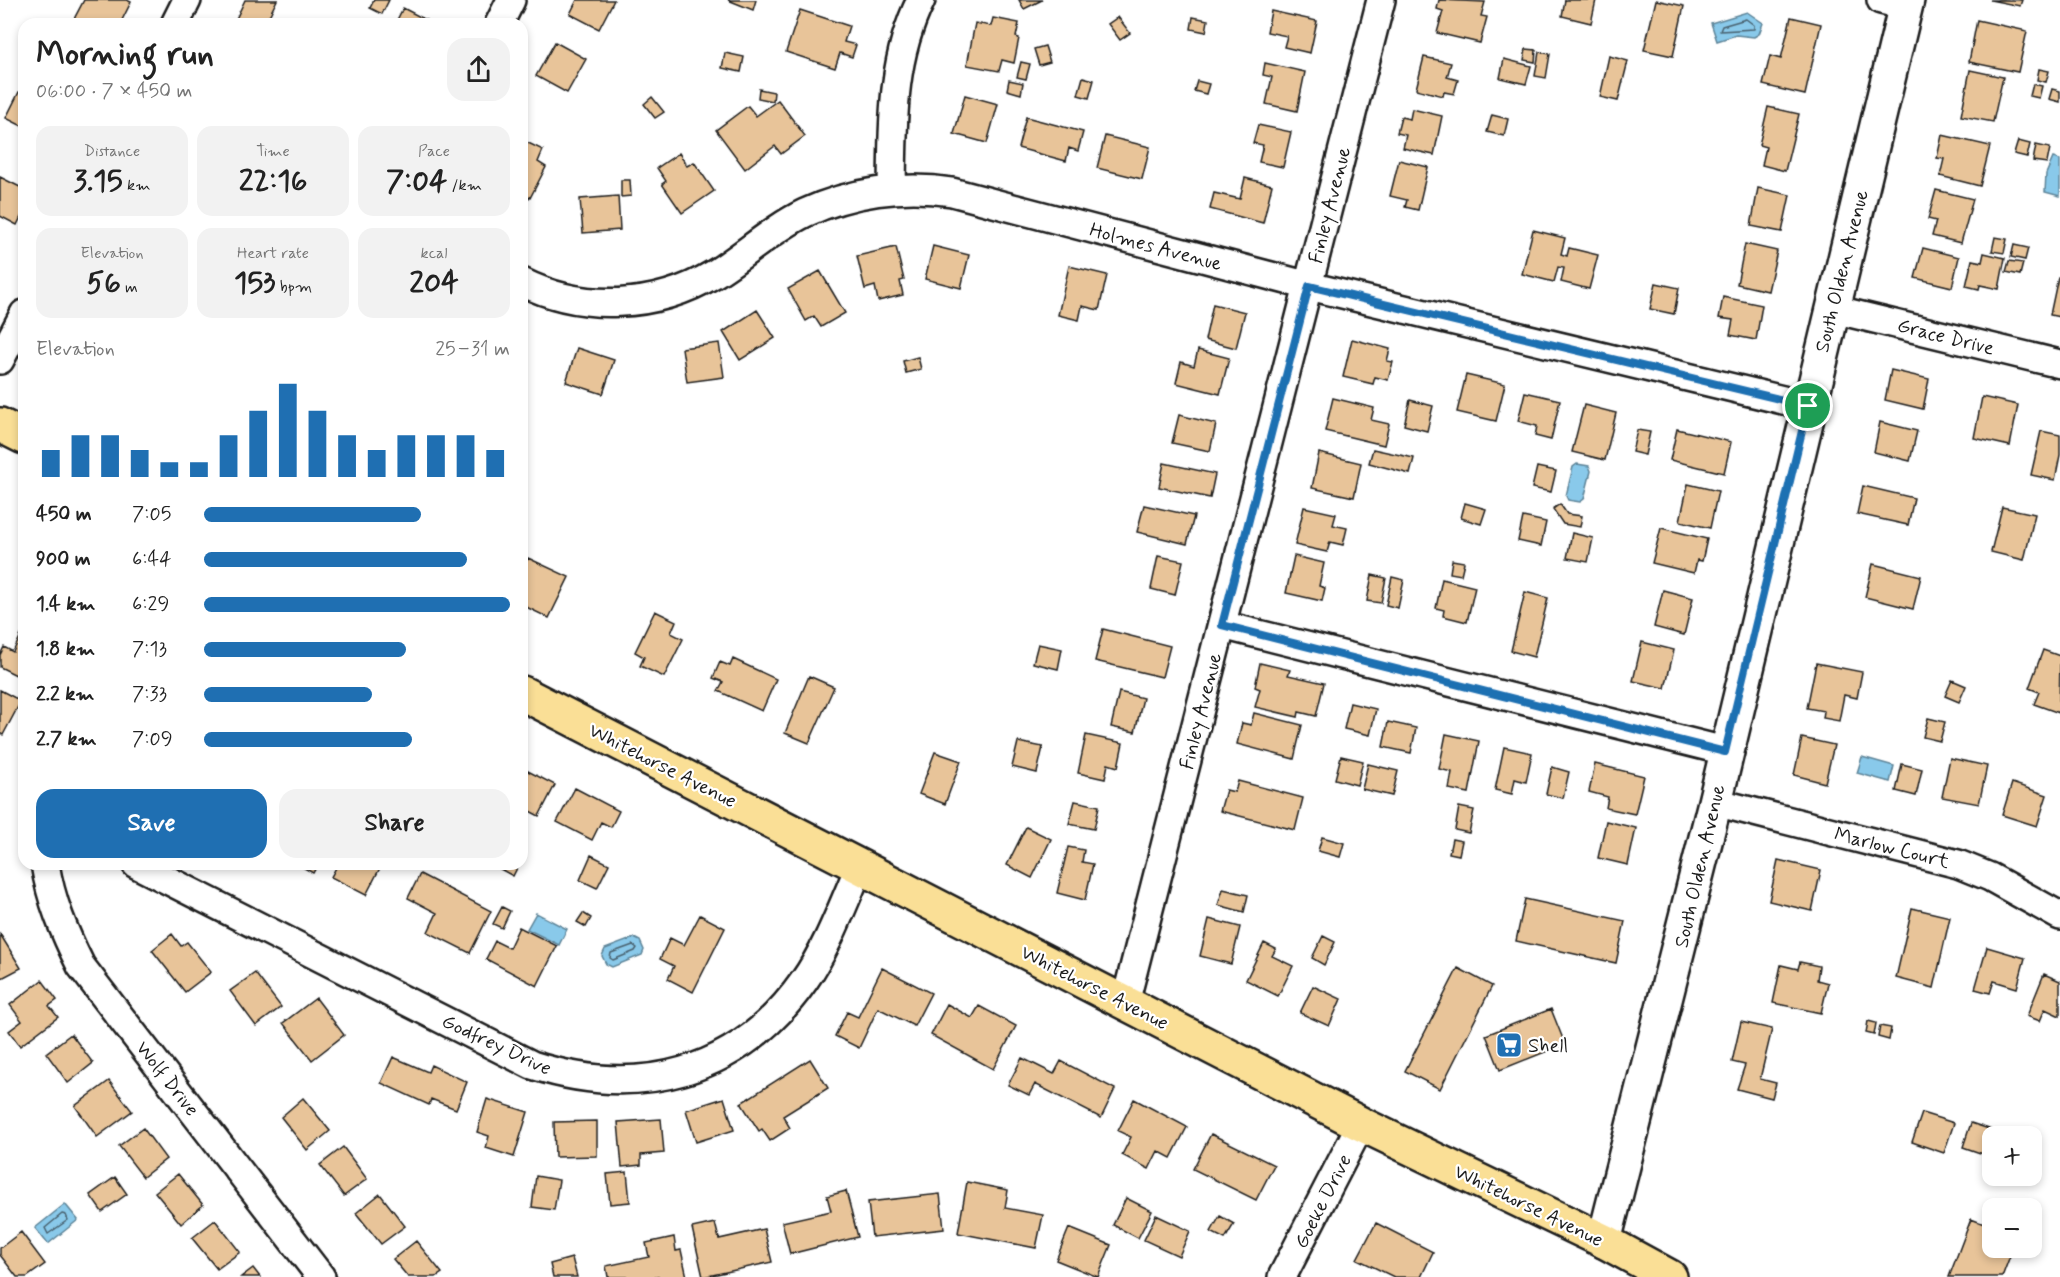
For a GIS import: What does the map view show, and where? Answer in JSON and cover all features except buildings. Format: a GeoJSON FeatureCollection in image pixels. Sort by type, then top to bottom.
{"type":"FeatureCollection","features":[{"type":"Feature","properties":{"kind":"main road","name":"South Olden Avenue"},"geometry":{"type":"LineString","coordinates":[[1604,1241],[1715,802],[1725,752],[1833,309],[1898,2]]}},
{"type":"Feature","properties":{"kind":"main road"},"geometry":{"type":"LineString","coordinates":[[0,425],[18,434]]}},
{"type":"Feature","properties":{"kind":"main road","name":"Whitehorse Avenue"},"geometry":{"type":"LineString","coordinates":[[528,696],[1361,1124],[1604,1241],[1670,1277]]}},
{"type":"Feature","properties":{"kind":"street"},"geometry":{"type":"LineString","coordinates":[[178,18],[188,0]]}},
{"type":"Feature","properties":{"kind":"street"},"geometry":{"type":"LineString","coordinates":[[502,18],[511,0]]}},
{"type":"Feature","properties":{"kind":"street"},"geometry":{"type":"LineString","coordinates":[[892,189],[893,94],[903,48],[921,0]]}},
{"type":"Feature","properties":{"kind":"street","name":"Finley Avenue"},"geometry":{"type":"LineString","coordinates":[[1125,1003],[1381,0]]}},
{"type":"Feature","properties":{"kind":"street","name":"Holmes Avenue"},"geometry":{"type":"LineString","coordinates":[[528,284],[571,300],[608,304],[646,299],[679,290],[712,275],[804,213],[839,200],[892,189],[921,187],[952,192],[1309,286],[1808,406]]}},
{"type":"Feature","properties":{"kind":"street","name":"Grace Drive"},"geometry":{"type":"LineString","coordinates":[[1833,309],[2060,364]]}},
{"type":"Feature","properties":{"kind":"street"},"geometry":{"type":"LineString","coordinates":[[0,360],[18,326]]}},
{"type":"Feature","properties":{"kind":"street"},"geometry":{"type":"LineString","coordinates":[[1222,625],[1725,752]]}},
{"type":"Feature","properties":{"kind":"street","name":"Marlow Court"},"geometry":{"type":"LineString","coordinates":[[1715,802],[1958,864],[1990,877],[2060,916]]}},
{"type":"Feature","properties":{"kind":"street","name":"Godfrey Drive"},"geometry":{"type":"LineString","coordinates":[[148,870],[532,1065],[566,1076],[609,1081],[648,1079],[686,1070],[718,1057],[755,1034],[783,1008],[805,980],[860,866]]}},
{"type":"Feature","properties":{"kind":"street","name":"Wolf Drive"},"geometry":{"type":"LineString","coordinates":[[46,870],[50,892],[63,932],[81,966],[321,1277]]}},
{"type":"Feature","properties":{"kind":"street","name":"Goeke Drive"},"geometry":{"type":"LineString","coordinates":[[1282,1277],[1361,1124]]}},
{"type":"Feature","properties":{"kind":"water"},"geometry":{"type":"Polygon","coordinates":[[[1747,12],[1763,23],[1759,34],[1754,37],[1736,35],[1717,41],[1711,23],[1747,12]]]}},
{"type":"Feature","properties":{"kind":"water"},"geometry":{"type":"Polygon","coordinates":[[[2053,158],[2060,160],[2060,196],[2045,192],[2046,174],[2053,158]]]}},
{"type":"Feature","properties":{"kind":"water"},"geometry":{"type":"Polygon","coordinates":[[[1577,464],[1589,466],[1591,471],[1584,499],[1580,502],[1568,500],[1566,496],[1573,467],[1577,464]]]}},
{"type":"Feature","properties":{"kind":"water"},"geometry":{"type":"Polygon","coordinates":[[[1862,757],[1894,766],[1890,782],[1857,773],[1862,757]]]}},
{"type":"Feature","properties":{"kind":"water"},"geometry":{"type":"Polygon","coordinates":[[[536,913],[567,929],[559,945],[527,929],[536,913]]]}},
{"type":"Feature","properties":{"kind":"water"},"geometry":{"type":"Polygon","coordinates":[[[634,938],[640,941],[644,950],[642,955],[612,967],[606,964],[602,956],[605,949],[634,938]]]}},
{"type":"Feature","properties":{"kind":"water"},"geometry":{"type":"Polygon","coordinates":[[[65,1204],[78,1220],[48,1244],[35,1228],[65,1204]]]}},
{"type":"Feature","properties":{"kind":"place","name":"Shell"},"geometry":{"type":"Point","coordinates":[1509,1045]}},
{"type":"Feature","properties":{"kind":"route"},"geometry":{"type":"LineString","coordinates":[[1309,286],[1808,406],[1725,752],[1222,625],[1309,286]]}}]}
